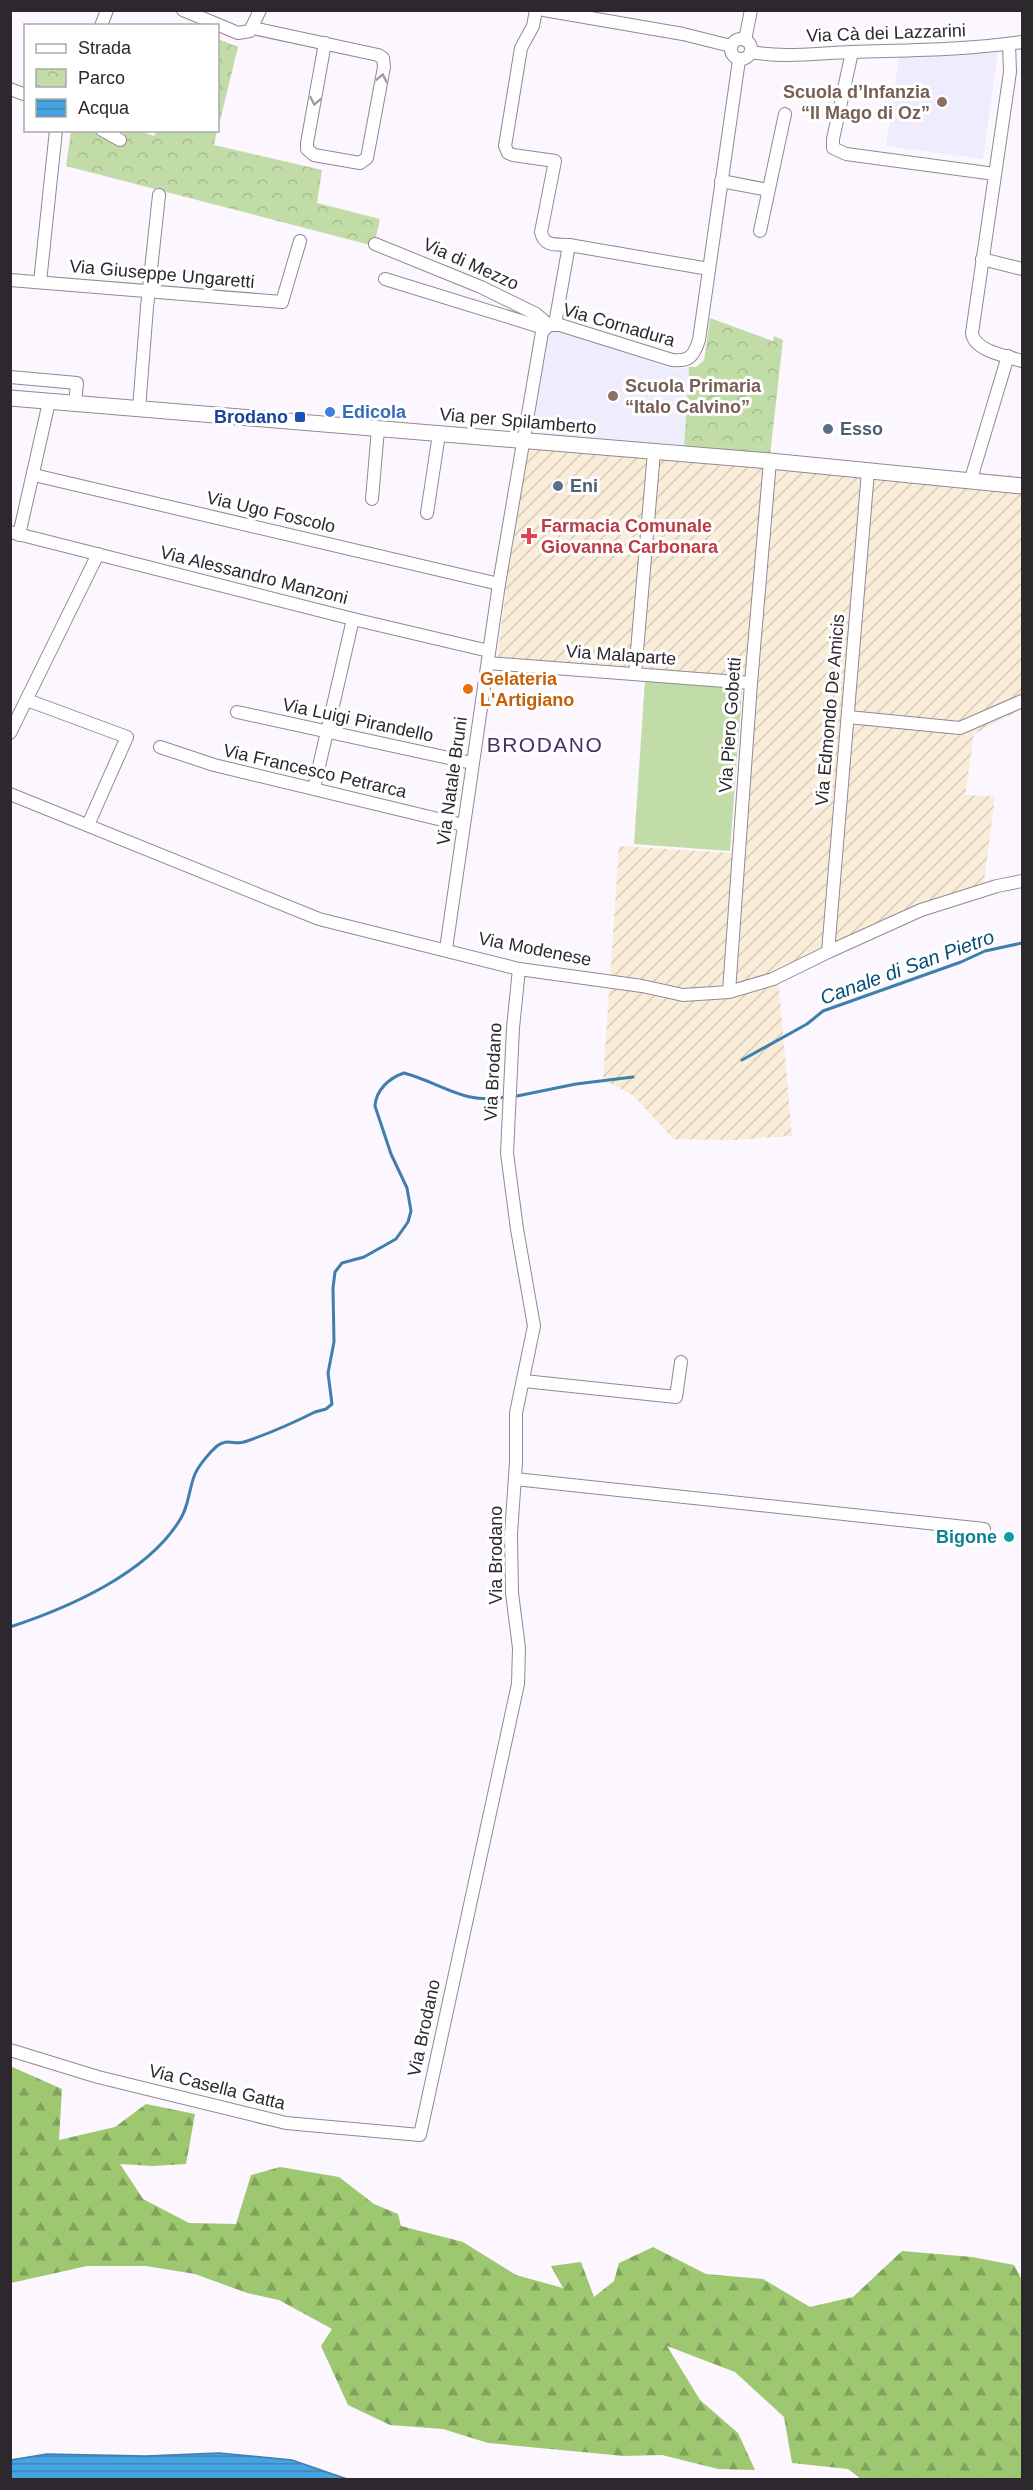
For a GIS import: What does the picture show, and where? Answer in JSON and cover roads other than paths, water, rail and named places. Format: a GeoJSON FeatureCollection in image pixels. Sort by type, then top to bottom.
{"type":"FeatureCollection","features":[{"type":"Feature","properties":{"kind":"main road","name":"Via per Spilamberto"},"geometry":{"type":"LineString","coordinates":[[10,398],[770,461],[1023,486]]}},
{"type":"Feature","properties":{"kind":"street"},"geometry":{"type":"LineString","coordinates":[[183,10],[216,24]]}},
{"type":"Feature","properties":{"kind":"street"},"geometry":{"type":"LineString","coordinates":[[219,25],[238,33],[247,32],[253,28],[260,10]]}},
{"type":"Feature","properties":{"kind":"street"},"geometry":{"type":"LineString","coordinates":[[536,10],[533,26],[521,48],[506,150],[513,155],[555,161],[541,232],[544,241],[547,244],[569,245],[709,269]]}},
{"type":"Feature","properties":{"kind":"street"},"geometry":{"type":"LineString","coordinates":[[544,10],[684,34],[730,46]]}},
{"type":"Feature","properties":{"kind":"street"},"geometry":{"type":"LineString","coordinates":[[745,40],[751,10]]}},
{"type":"Feature","properties":{"kind":"street"},"geometry":{"type":"LineString","coordinates":[[253,28],[326,43],[378,55],[384,62],[367,158],[360,164],[314,155],[307,149],[326,43]]}},
{"type":"Feature","properties":{"kind":"street"},"geometry":{"type":"LineString","coordinates":[[730,46],[735,41],[745,40]]}},
{"type":"Feature","properties":{"kind":"street"},"geometry":{"type":"LineString","coordinates":[[730,46],[731,53],[739,60],[746,58],[751,52],[750,45],[745,40]]}},
{"type":"Feature","properties":{"kind":"street","name":"Via Cà dei Lazzarini"},"geometry":{"type":"LineString","coordinates":[[751,52],[776,55],[936,50],[1023,42]]}},
{"type":"Feature","properties":{"kind":"street"},"geometry":{"type":"LineString","coordinates":[[1009,44],[1010,72],[982,259],[973,339],[979,346],[1023,361]]}},
{"type":"Feature","properties":{"kind":"street"},"geometry":{"type":"LineString","coordinates":[[852,52],[833,139],[833,148],[836,151],[995,174]]}},
{"type":"Feature","properties":{"kind":"street","name":"Via Cornadura"},"geometry":{"type":"LineString","coordinates":[[523,441],[538,348],[549,326],[672,360],[686,360],[694,353],[699,340],[739,60]]}},
{"type":"Feature","properties":{"kind":"street"},"geometry":{"type":"LineString","coordinates":[[10,88],[24,94]]}},
{"type":"Feature","properties":{"kind":"street"},"geometry":{"type":"LineString","coordinates":[[760,231],[785,114]]}},
{"type":"Feature","properties":{"kind":"street"},"geometry":{"type":"LineString","coordinates":[[40,282],[56,132]]}},
{"type":"Feature","properties":{"kind":"street"},"geometry":{"type":"LineString","coordinates":[[106,132],[120,140]]}},
{"type":"Feature","properties":{"kind":"street"},"geometry":{"type":"LineString","coordinates":[[721,181],[768,190]]}},
{"type":"Feature","properties":{"kind":"street"},"geometry":{"type":"LineString","coordinates":[[139,409],[148,290],[159,195]]}},
{"type":"Feature","properties":{"kind":"street","name":"Via Giuseppe Ungaretti"},"geometry":{"type":"LineString","coordinates":[[10,280],[282,302],[300,241]]}},
{"type":"Feature","properties":{"kind":"street","name":"Via di Mezzo"},"geometry":{"type":"LineString","coordinates":[[375,244],[481,287],[536,314],[549,326]]}},
{"type":"Feature","properties":{"kind":"street"},"geometry":{"type":"LineString","coordinates":[[385,279],[549,326],[569,245]]}},
{"type":"Feature","properties":{"kind":"street"},"geometry":{"type":"LineString","coordinates":[[982,259],[1023,269]]}},
{"type":"Feature","properties":{"kind":"street"},"geometry":{"type":"LineString","coordinates":[[969,482],[1008,356]]}},
{"type":"Feature","properties":{"kind":"street"},"geometry":{"type":"LineString","coordinates":[[10,377],[77,383],[75,404]]}},
{"type":"Feature","properties":{"kind":"street"},"geometry":{"type":"LineString","coordinates":[[15,533],[34,475],[49,402]]}},
{"type":"Feature","properties":{"kind":"street"},"geometry":{"type":"LineString","coordinates":[[372,499],[378,429]]}},
{"type":"Feature","properties":{"kind":"street"},"geometry":{"type":"LineString","coordinates":[[427,513],[439,434]]}},
{"type":"Feature","properties":{"kind":"street","name":"Via Natale Bruni"},"geometry":{"type":"LineString","coordinates":[[446,949],[488,657],[523,441]]}},
{"type":"Feature","properties":{"kind":"street"},"geometry":{"type":"LineString","coordinates":[[635,674],[654,452]]}},
{"type":"Feature","properties":{"kind":"street","name":"Via Piero Gobetti"},"geometry":{"type":"LineString","coordinates":[[729,992],[751,683],[770,461]]}},
{"type":"Feature","properties":{"kind":"street","name":"Via Edmondo De Amicis"},"geometry":{"type":"LineString","coordinates":[[828,952],[868,471]]}},
{"type":"Feature","properties":{"kind":"street","name":"Via Ugo Foscolo"},"geometry":{"type":"LineString","coordinates":[[34,475],[500,584]]}},
{"type":"Feature","properties":{"kind":"street","name":"Via Alessandro Manzoni"},"geometry":{"type":"LineString","coordinates":[[15,533],[353,619],[488,657]]}},
{"type":"Feature","properties":{"kind":"street"},"geometry":{"type":"LineString","coordinates":[[10,733],[98,554]]}},
{"type":"Feature","properties":{"kind":"street"},"geometry":{"type":"LineString","coordinates":[[314,788],[353,619]]}},
{"type":"Feature","properties":{"kind":"street","name":"Via Malaparte"},"geometry":{"type":"LineString","coordinates":[[488,657],[635,674],[751,683]]}},
{"type":"Feature","properties":{"kind":"street"},"geometry":{"type":"LineString","coordinates":[[27,700],[127,737],[88,825]]}},
{"type":"Feature","properties":{"kind":"street"},"geometry":{"type":"LineString","coordinates":[[848,717],[960,728],[1023,701]]}},
{"type":"Feature","properties":{"kind":"street","name":"Via Luigi Pirandello"},"geometry":{"type":"LineString","coordinates":[[237,712],[472,763]]}},
{"type":"Feature","properties":{"kind":"street","name":"Via Francesco Petrarca"},"geometry":{"type":"LineString","coordinates":[[160,747],[214,765],[463,825]]}},
{"type":"Feature","properties":{"kind":"street","name":"Via Modenese"},"geometry":{"type":"LineString","coordinates":[[10,794],[320,919],[519,969],[642,986],[684,995],[729,992],[773,979],[921,910],[997,886],[1023,881]]}},
{"type":"Feature","properties":{"kind":"street","name":"Via Brodano"},"geometry":{"type":"LineString","coordinates":[[420,2135],[518,1684],[519,1648],[512,1593],[516,1413],[534,1326],[517,1229],[507,1153],[519,969]]}},
{"type":"Feature","properties":{"kind":"street"},"geometry":{"type":"LineString","coordinates":[[524,1381],[676,1397],[681,1362]]}},
{"type":"Feature","properties":{"kind":"street"},"geometry":{"type":"LineString","coordinates":[[515,1479],[984,1529]]}},
{"type":"Feature","properties":{"kind":"street","name":"Via Casella Gatta"},"geometry":{"type":"LineString","coordinates":[[10,2050],[98,2077],[286,2123],[420,2135]]}},
{"type":"Feature","properties":{"kind":"water"},"geometry":{"type":"Polygon","coordinates":[[[219,2453],[292,2460],[347,2479],[11,2479],[11,2460],[47,2454],[146,2456],[219,2453]]]}},
{"type":"Feature","properties":{"kind":"waterway","name":"Canale di San Pietro"},"geometry":{"type":"LineString","coordinates":[[742,1060],[807,1024],[823,1011],[961,962],[985,951],[1022,943]]}},
{"type":"Feature","properties":{"kind":"waterway","name":"Canale di San Pietro"},"geometry":{"type":"LineString","coordinates":[[10,1627],[81,1599],[128,1572],[149,1556],[167,1538],[181,1518],[197,1470],[220,1444],[241,1443],[253,1439],[326,1409],[332,1404],[328,1373],[334,1342],[335,1272],[342,1263],[364,1257],[396,1239],[408,1222],[411,1211],[407,1188],[391,1154],[375,1106],[384,1085],[404,1073],[465,1096],[491,1099],[506,1097]]}},
{"type":"Feature","properties":{"kind":"waterway","name":"Canale di San Pietro"},"geometry":{"type":"LineString","coordinates":[[517,1096],[576,1084],[633,1077]]}},
{"type":"Feature","properties":{"kind":"place","name":"Scuola d’Infanzia “Il Mago di Oz”"},"geometry":{"type":"Point","coordinates":[942,102]}},
{"type":"Feature","properties":{"kind":"place","name":"Scuola Primaria “Italo Calvino”"},"geometry":{"type":"Point","coordinates":[613,396]}},
{"type":"Feature","properties":{"kind":"place","name":"Edicola"},"geometry":{"type":"Point","coordinates":[330,412]}},
{"type":"Feature","properties":{"kind":"place","name":"Brodano"},"geometry":{"type":"Point","coordinates":[300,417]}},
{"type":"Feature","properties":{"kind":"place","name":"Esso"},"geometry":{"type":"Point","coordinates":[828,429]}},
{"type":"Feature","properties":{"kind":"place","name":"Eni"},"geometry":{"type":"Point","coordinates":[558,486]}},
{"type":"Feature","properties":{"kind":"place","name":"Farmacia Comunale Giovanna Carbonara"},"geometry":{"type":"Point","coordinates":[529,536]}},
{"type":"Feature","properties":{"kind":"place","name":"Gelateria L'Artigiano"},"geometry":{"type":"Point","coordinates":[468,689]}},
{"type":"Feature","properties":{"kind":"place","name":"Bigone"},"geometry":{"type":"Point","coordinates":[1009,1537]}},
{"type":"Feature","properties":{"kind":"district","name":"BRODANO"},"geometry":{"type":"Point","coordinates":[545,744]}}]}
